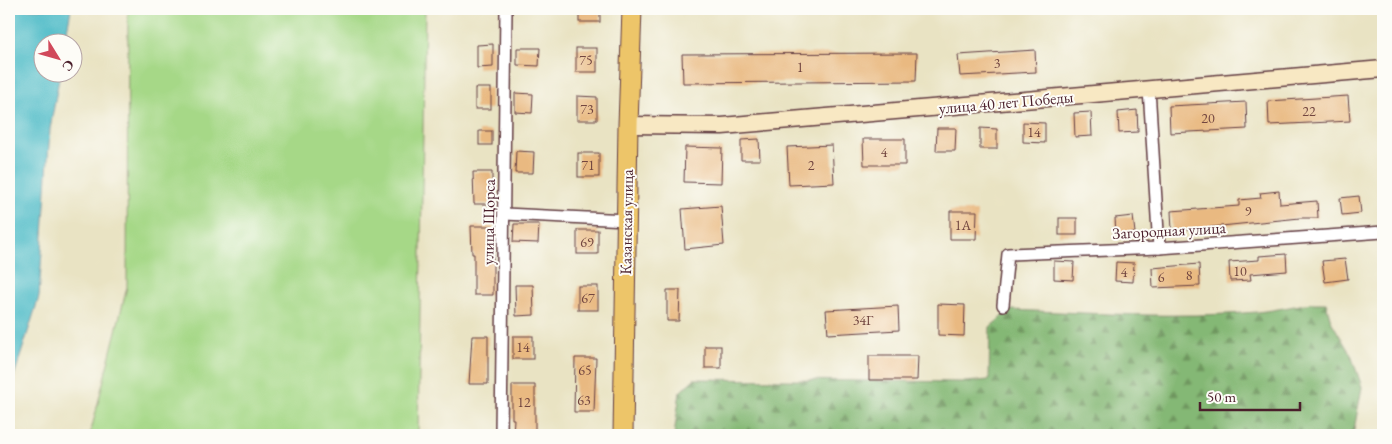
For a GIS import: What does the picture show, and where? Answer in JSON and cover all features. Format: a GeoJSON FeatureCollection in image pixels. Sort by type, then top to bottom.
{"type":"FeatureCollection","features":[{"type":"Feature","properties":{"kind":"main road","name":"Казанская улица"},"geometry":{"type":"LineString","coordinates":[[623,435],[628,125],[632,9]]}},
{"type":"Feature","properties":{"kind":"street","name":"улица Щорса"},"geometry":{"type":"LineString","coordinates":[[501,435],[506,9]]}},
{"type":"Feature","properties":{"kind":"street","name":"улица 40 лет Победы"},"geometry":{"type":"LineString","coordinates":[[628,125],[722,126],[1383,69]]}},
{"type":"Feature","properties":{"kind":"street"},"geometry":{"type":"LineString","coordinates":[[1149,89],[1159,248]]}},
{"type":"Feature","properties":{"kind":"street"},"geometry":{"type":"LineString","coordinates":[[505,214],[627,220]]}},
{"type":"Feature","properties":{"kind":"street","name":"Загородная улица"},"geometry":{"type":"LineString","coordinates":[[1003,305],[1008,254],[1159,248],[1383,232]]}},
{"type":"Feature","properties":{"kind":"green space"},"geometry":{"type":"Polygon","coordinates":[[[128,9],[425,9],[418,435],[90,435],[127,287],[128,9]]]}},
{"type":"Feature","properties":{"kind":"green space"},"geometry":{"type":"Polygon","coordinates":[[[1311,303],[1326,303],[1331,321],[1351,355],[1362,387],[1353,435],[674,435],[680,392],[694,379],[967,382],[989,380],[990,327],[1010,310],[1134,315],[1196,315],[1258,312],[1311,303]]]}},
{"type":"Feature","properties":{"kind":"water"},"geometry":{"type":"Polygon","coordinates":[[[9,9],[71,9],[67,32],[32,32],[32,82],[58,82],[50,129],[39,297],[9,392],[9,9]]]}},
{"type":"Feature","properties":{"kind":"building"},"geometry":{"type":"Polygon","coordinates":[[[579,9],[600,9],[600,22],[579,22],[579,9]]]}},
{"type":"Feature","properties":{"kind":"building"},"geometry":{"type":"Polygon","coordinates":[[[493,44],[493,67],[477,68],[477,45],[493,44]]]}},
{"type":"Feature","properties":{"kind":"building"},"geometry":{"type":"Polygon","coordinates":[[[517,48],[540,48],[539,66],[517,65],[517,48]]]}},
{"type":"Feature","properties":{"kind":"building"},"geometry":{"type":"Polygon","coordinates":[[[576,48],[597,48],[597,72],[576,72],[576,48]]]}},
{"type":"Feature","properties":{"kind":"building"},"geometry":{"type":"Polygon","coordinates":[[[1035,50],[1036,72],[960,76],[958,55],[1035,50]]]}},
{"type":"Feature","properties":{"kind":"building"},"geometry":{"type":"Polygon","coordinates":[[[917,53],[916,81],[683,83],[682,54],[917,53]]]}},
{"type":"Feature","properties":{"kind":"building"},"geometry":{"type":"Polygon","coordinates":[[[475,88],[491,88],[491,109],[475,109],[475,88]]]}},
{"type":"Feature","properties":{"kind":"building"},"geometry":{"type":"Polygon","coordinates":[[[515,93],[533,94],[532,113],[515,112],[515,93]]]}},
{"type":"Feature","properties":{"kind":"building"},"geometry":{"type":"Polygon","coordinates":[[[577,96],[597,97],[597,120],[577,120],[577,96]]]}},
{"type":"Feature","properties":{"kind":"building"},"geometry":{"type":"Polygon","coordinates":[[[1348,96],[1350,121],[1269,125],[1268,101],[1348,96]]]}},
{"type":"Feature","properties":{"kind":"building"},"geometry":{"type":"Polygon","coordinates":[[[1246,102],[1247,129],[1170,133],[1169,106],[1246,102]]]}},
{"type":"Feature","properties":{"kind":"building"},"geometry":{"type":"Polygon","coordinates":[[[1137,110],[1138,132],[1119,133],[1118,112],[1137,110]]]}},
{"type":"Feature","properties":{"kind":"building"},"geometry":{"type":"Polygon","coordinates":[[[1091,112],[1092,136],[1075,137],[1074,113],[1091,112]]]}},
{"type":"Feature","properties":{"kind":"building"},"geometry":{"type":"Polygon","coordinates":[[[1023,122],[1045,123],[1045,143],[1023,142],[1023,122]]]}},
{"type":"Feature","properties":{"kind":"building"},"geometry":{"type":"Polygon","coordinates":[[[937,128],[956,128],[955,151],[936,151],[937,128]]]}},
{"type":"Feature","properties":{"kind":"building"},"geometry":{"type":"Polygon","coordinates":[[[980,128],[997,129],[997,149],[980,149],[980,128]]]}},
{"type":"Feature","properties":{"kind":"building"},"geometry":{"type":"Polygon","coordinates":[[[479,131],[492,131],[492,145],[479,145],[479,131]]]}},
{"type":"Feature","properties":{"kind":"building"},"geometry":{"type":"Polygon","coordinates":[[[759,139],[760,160],[741,160],[741,140],[759,139]]]}},
{"type":"Feature","properties":{"kind":"building"},"geometry":{"type":"Polygon","coordinates":[[[863,139],[905,139],[905,165],[864,165],[863,139]]]}},
{"type":"Feature","properties":{"kind":"building"},"geometry":{"type":"Polygon","coordinates":[[[832,145],[834,183],[789,185],[787,147],[832,145]]]}},
{"type":"Feature","properties":{"kind":"building"},"geometry":{"type":"Polygon","coordinates":[[[685,147],[722,148],[721,183],[684,182],[685,147]]]}},
{"type":"Feature","properties":{"kind":"building"},"geometry":{"type":"Polygon","coordinates":[[[516,151],[534,152],[533,173],[515,173],[516,151]]]}},
{"type":"Feature","properties":{"kind":"building"},"geometry":{"type":"Polygon","coordinates":[[[578,153],[599,153],[599,177],[578,177],[578,153]]]}},
{"type":"Feature","properties":{"kind":"building"},"geometry":{"type":"Polygon","coordinates":[[[473,172],[492,172],[492,204],[474,204],[473,172]]]}},
{"type":"Feature","properties":{"kind":"building"},"geometry":{"type":"Polygon","coordinates":[[[1279,191],[1280,204],[1317,201],[1318,218],[1300,218],[1172,231],[1171,211],[1239,206],[1239,200],[1261,198],[1260,193],[1279,191]]]}},
{"type":"Feature","properties":{"kind":"building"},"geometry":{"type":"Polygon","coordinates":[[[1359,196],[1361,213],[1342,215],[1340,198],[1359,196]]]}},
{"type":"Feature","properties":{"kind":"building"},"geometry":{"type":"Polygon","coordinates":[[[721,206],[724,245],[685,249],[682,209],[721,206]]]}},
{"type":"Feature","properties":{"kind":"building"},"geometry":{"type":"Polygon","coordinates":[[[950,211],[977,211],[976,239],[950,239],[950,211]]]}},
{"type":"Feature","properties":{"kind":"building"},"geometry":{"type":"Polygon","coordinates":[[[1133,216],[1135,233],[1116,234],[1115,218],[1133,216]]]}},
{"type":"Feature","properties":{"kind":"building"},"geometry":{"type":"Polygon","coordinates":[[[1059,218],[1077,218],[1077,235],[1059,235],[1059,218]]]}},
{"type":"Feature","properties":{"kind":"building"},"geometry":{"type":"Polygon","coordinates":[[[514,224],[539,224],[538,243],[513,242],[514,224]]]}},
{"type":"Feature","properties":{"kind":"building"},"geometry":{"type":"Polygon","coordinates":[[[471,226],[493,226],[493,295],[474,295],[474,254],[472,254],[471,226]]]}},
{"type":"Feature","properties":{"kind":"building"},"geometry":{"type":"Polygon","coordinates":[[[577,230],[598,230],[598,254],[577,254],[577,230]]]}},
{"type":"Feature","properties":{"kind":"building"},"geometry":{"type":"Polygon","coordinates":[[[1286,254],[1287,271],[1250,274],[1251,280],[1230,281],[1229,262],[1259,260],[1259,256],[1286,254]]]}},
{"type":"Feature","properties":{"kind":"building"},"geometry":{"type":"Polygon","coordinates":[[[1345,259],[1348,279],[1325,282],[1322,261],[1345,259]]]}},
{"type":"Feature","properties":{"kind":"building"},"geometry":{"type":"Polygon","coordinates":[[[1054,261],[1074,262],[1073,280],[1054,279],[1054,261]]]}},
{"type":"Feature","properties":{"kind":"building"},"geometry":{"type":"Polygon","coordinates":[[[1116,262],[1134,263],[1133,282],[1115,281],[1116,262]]]}},
{"type":"Feature","properties":{"kind":"building"},"geometry":{"type":"Polygon","coordinates":[[[1199,264],[1200,286],[1153,288],[1152,268],[1199,264]]]}},
{"type":"Feature","properties":{"kind":"building"},"geometry":{"type":"Polygon","coordinates":[[[515,285],[533,285],[534,315],[516,316],[515,285]]]}},
{"type":"Feature","properties":{"kind":"building"},"geometry":{"type":"Polygon","coordinates":[[[578,286],[598,286],[598,310],[578,310],[578,286]]]}},
{"type":"Feature","properties":{"kind":"building"},"geometry":{"type":"Polygon","coordinates":[[[667,290],[680,290],[679,321],[667,321],[667,290]]]}},
{"type":"Feature","properties":{"kind":"building"},"geometry":{"type":"Polygon","coordinates":[[[938,304],[965,305],[964,336],[938,335],[938,304]]]}},
{"type":"Feature","properties":{"kind":"building"},"geometry":{"type":"Polygon","coordinates":[[[898,306],[899,330],[828,334],[826,310],[898,306]]]}},
{"type":"Feature","properties":{"kind":"building"},"geometry":{"type":"Polygon","coordinates":[[[472,336],[488,336],[488,384],[469,384],[472,336]]]}},
{"type":"Feature","properties":{"kind":"building"},"geometry":{"type":"Polygon","coordinates":[[[513,336],[533,336],[533,359],[513,359],[513,336]]]}},
{"type":"Feature","properties":{"kind":"building"},"geometry":{"type":"Polygon","coordinates":[[[705,346],[721,346],[721,368],[705,368],[705,346]]]}},
{"type":"Feature","properties":{"kind":"building"},"geometry":{"type":"Polygon","coordinates":[[[869,356],[918,356],[917,380],[869,380],[869,356]]]}},
{"type":"Feature","properties":{"kind":"building"},"geometry":{"type":"Polygon","coordinates":[[[575,358],[596,358],[594,412],[574,412],[575,358]]]}},
{"type":"Feature","properties":{"kind":"building"},"geometry":{"type":"Polygon","coordinates":[[[512,385],[535,385],[535,435],[513,435],[512,385]]]}}]}
